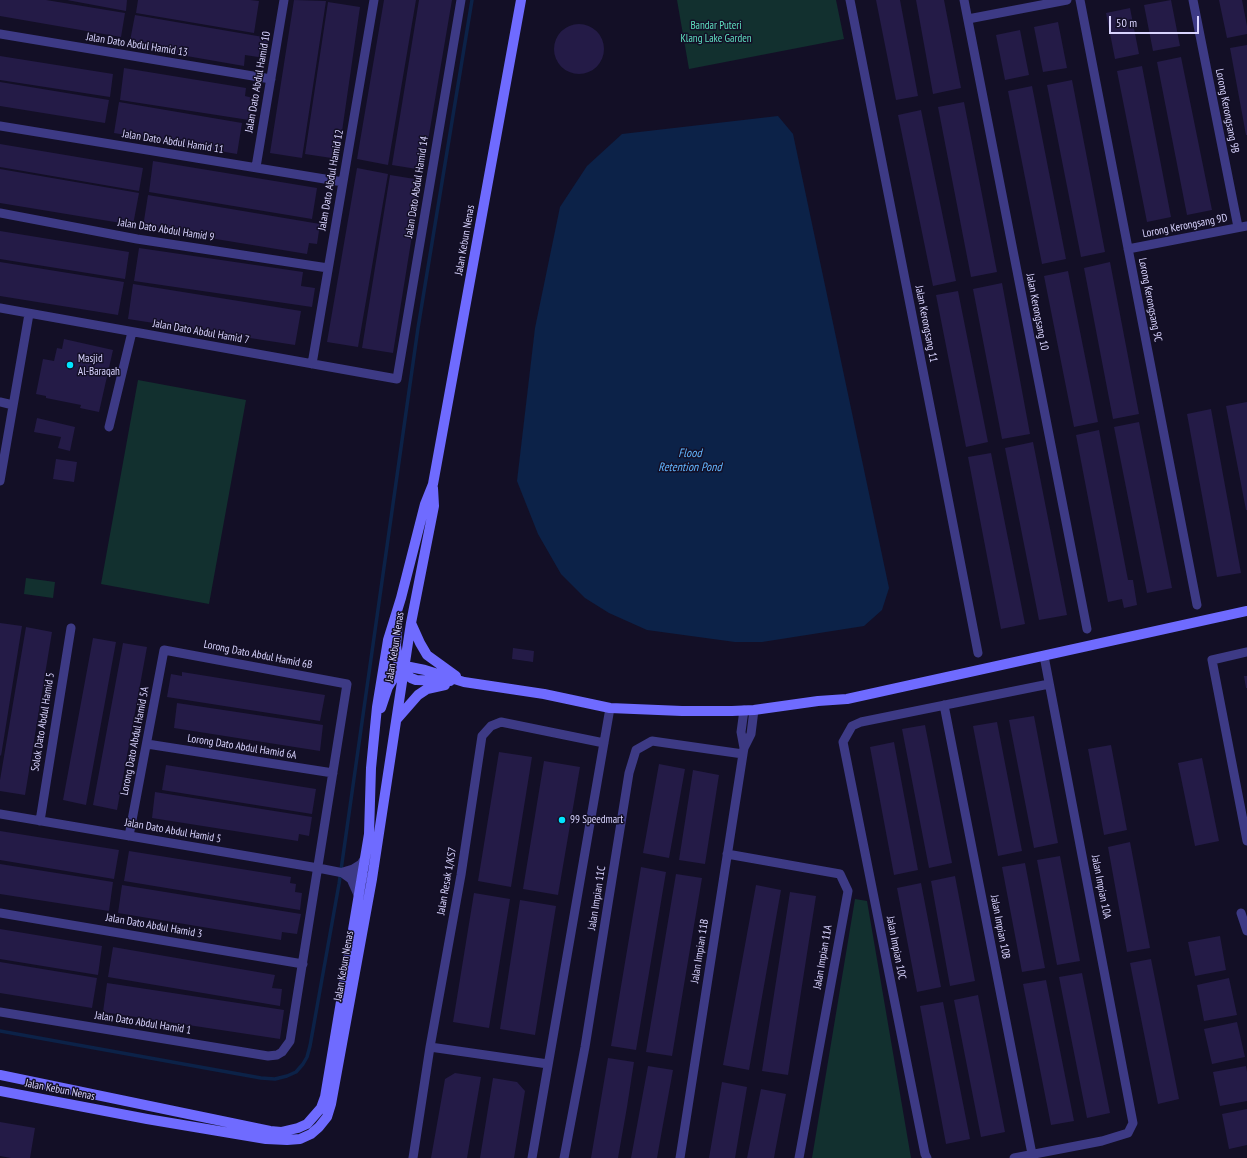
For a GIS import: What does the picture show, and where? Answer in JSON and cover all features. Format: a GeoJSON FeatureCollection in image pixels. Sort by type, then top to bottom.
{"type":"FeatureCollection","features":[{"type":"Feature","properties":{"kind":"street","name":"Jalan Dato Abdul Hamid 10"},"geometry":{"type":"LineString","coordinates":[[256,167],[284,0]]}},
{"type":"Feature","properties":{"kind":"street","name":"Jalan Dato Abdul Hamid 12"},"geometry":{"type":"LineString","coordinates":[[312,364],[374,0]]}},
{"type":"Feature","properties":{"kind":"street","name":"Jalan Dato Abdul Hamid 14"},"geometry":{"type":"LineString","coordinates":[[397,379],[461,0]]}},
{"type":"Feature","properties":{"kind":"street","name":"Jalan Kebun Nenas"},"geometry":{"type":"LineString","coordinates":[[0,1075],[270,1132],[281,1132],[307,1124],[321,1108],[325,1097],[359,897],[367,878],[366,858],[369,834],[375,726],[388,640],[401,598],[425,504],[433,484],[521,0]]}},
{"type":"Feature","properties":{"kind":"street","name":"Jalan Kerongsang 11"},"geometry":{"type":"LineString","coordinates":[[850,0],[978,653]]}},
{"type":"Feature","properties":{"kind":"street","name":"Jalan Kerongsang 10"},"geometry":{"type":"LineString","coordinates":[[964,0],[1086,629]]}},
{"type":"Feature","properties":{"kind":"street"},"geometry":{"type":"LineString","coordinates":[[968,19],[1067,0]]}},
{"type":"Feature","properties":{"kind":"street","name":"Lorong Kerongsang 9C"},"geometry":{"type":"LineString","coordinates":[[1080,0],[1197,605]]}},
{"type":"Feature","properties":{"kind":"street","name":"Lorong Kerongsang 9B"},"geometry":{"type":"LineString","coordinates":[[1193,0],[1242,227]]}},
{"type":"Feature","properties":{"kind":"street","name":"Jalan Dato Abdul Hamid 13"},"geometry":{"type":"LineString","coordinates":[[0,34],[271,79]]}},
{"type":"Feature","properties":{"kind":"street","name":"Jalan Dato Abdul Hamid 11"},"geometry":{"type":"LineString","coordinates":[[0,126],[343,182]]}},
{"type":"Feature","properties":{"kind":"street","name":"Jalan Dato Abdul Hamid 9"},"geometry":{"type":"LineString","coordinates":[[0,213],[137,239],[328,268]]}},
{"type":"Feature","properties":{"kind":"street","name":"Lorong Kerongsang 9D"},"geometry":{"type":"LineString","coordinates":[[1128,249],[1242,227]]}},
{"type":"Feature","properties":{"kind":"street","name":"Jalan Dato Abdul Hamid 7"},"geometry":{"type":"LineString","coordinates":[[0,308],[397,379]]}},
{"type":"Feature","properties":{"kind":"street"},"geometry":{"type":"LineString","coordinates":[[0,482],[29,314]]}},
{"type":"Feature","properties":{"kind":"street"},"geometry":{"type":"LineString","coordinates":[[109,427],[132,332]]}},
{"type":"Feature","properties":{"kind":"street"},"geometry":{"type":"LineString","coordinates":[[0,402],[13,404]]}},
{"type":"Feature","properties":{"kind":"street","name":"Jalan Kebun Nenas"},"geometry":{"type":"LineString","coordinates":[[0,1091],[161,1122],[266,1139],[287,1140],[300,1138],[310,1134],[319,1127],[326,1117],[331,1104],[367,878],[397,720],[411,623],[434,506],[433,484]]}},
{"type":"Feature","properties":{"kind":"street"},"geometry":{"type":"LineString","coordinates":[[401,598],[396,645],[398,661],[403,671]]}},
{"type":"Feature","properties":{"kind":"street"},"geometry":{"type":"LineString","coordinates":[[375,726],[390,682],[410,667],[464,682],[544,694],[610,708],[682,711],[749,710],[847,698],[1247,612]]}},
{"type":"Feature","properties":{"kind":"street"},"geometry":{"type":"LineString","coordinates":[[411,623],[427,655],[464,682]]}},
{"type":"Feature","properties":{"kind":"street","name":"Solok Dato Abdul Hamid 5"},"geometry":{"type":"LineString","coordinates":[[40,821],[71,628]]}},
{"type":"Feature","properties":{"kind":"street","name":"Lorong Dato Abdul Hamid 6B"},"geometry":{"type":"LineString","coordinates":[[164,650],[347,684],[333,773]]}},
{"type":"Feature","properties":{"kind":"street","name":"Lorong Dato Abdul Hamid 5A"},"geometry":{"type":"LineString","coordinates":[[129,836],[164,650]]}},
{"type":"Feature","properties":{"kind":"street"},"geometry":{"type":"LineString","coordinates":[[1247,652],[1212,660],[1247,841]]}},
{"type":"Feature","properties":{"kind":"street","name":"Jalan Impian 10A"},"geometry":{"type":"LineString","coordinates":[[1032,1154],[1102,1141],[1128,1133],[1133,1123],[1044,656]]}},
{"type":"Feature","properties":{"kind":"street"},"geometry":{"type":"LineString","coordinates":[[397,720],[418,695],[427,690],[464,682]]}},
{"type":"Feature","properties":{"kind":"street"},"geometry":{"type":"LineString","coordinates":[[944,705],[1049,684]]}},
{"type":"Feature","properties":{"kind":"street","name":"Jalan Impian 10C"},"geometry":{"type":"LineString","coordinates":[[927,1158],[843,742],[852,726],[861,722],[944,705]]}},
{"type":"Feature","properties":{"kind":"street","name":"Jalan Impian 10B"},"geometry":{"type":"LineString","coordinates":[[944,705],[1032,1154]]}},
{"type":"Feature","properties":{"kind":"street"},"geometry":{"type":"LineString","coordinates":[[532,1158],[610,708]]}},
{"type":"Feature","properties":{"kind":"street","name":"Jalan Impian 11B"},"geometry":{"type":"LineString","coordinates":[[680,1158],[743,751],[751,734],[749,710]]}},
{"type":"Feature","properties":{"kind":"street","name":"Jalan Resak 1/KS7"},"geometry":{"type":"LineString","coordinates":[[413,1158],[430,1047],[461,875],[482,736],[491,726],[501,722],[604,743]]}},
{"type":"Feature","properties":{"kind":"street","name":"Jalan Impian 11C"},"geometry":{"type":"LineString","coordinates":[[564,1158],[587,1032],[629,773],[636,750],[652,741],[743,751]]}},
{"type":"Feature","properties":{"kind":"street","name":"Lorong Dato Abdul Hamid 6A"},"geometry":{"type":"LineString","coordinates":[[147,744],[333,773]]}},
{"type":"Feature","properties":{"kind":"street"},"geometry":{"type":"LineString","coordinates":[[303,964],[333,773]]}},
{"type":"Feature","properties":{"kind":"street","name":"Jalan Dato Abdul Hamid 5"},"geometry":{"type":"LineString","coordinates":[[0,814],[318,868],[367,878]]}},
{"type":"Feature","properties":{"kind":"street","name":"Jalan Impian 11A"},"geometry":{"type":"LineString","coordinates":[[727,854],[840,874],[848,891],[799,1158]]}},
{"type":"Feature","properties":{"kind":"street"},"geometry":{"type":"LineString","coordinates":[[339,872],[353,869],[361,864],[366,858]]}},
{"type":"Feature","properties":{"kind":"street"},"geometry":{"type":"LineString","coordinates":[[339,872],[351,879],[359,897]]}},
{"type":"Feature","properties":{"kind":"street","name":"Jalan Dato Abdul Hamid 3"},"geometry":{"type":"LineString","coordinates":[[0,912],[303,964]]}},
{"type":"Feature","properties":{"kind":"street"},"geometry":{"type":"LineString","coordinates":[[1241,913],[1247,932]]}},
{"type":"Feature","properties":{"kind":"street","name":"Jalan Dato Abdul Hamid 1"},"geometry":{"type":"LineString","coordinates":[[0,1012],[268,1056],[277,1055],[286,1048],[290,1041],[303,964]]}},
{"type":"Feature","properties":{"kind":"street"},"geometry":{"type":"LineString","coordinates":[[430,1047],[548,1064]]}},
{"type":"Feature","properties":{"kind":"street"},"geometry":{"type":"LineString","coordinates":[[161,1122],[163,1109]]}},
{"type":"Feature","properties":{"kind":"street"},"geometry":{"type":"LineString","coordinates":[[1014,1158],[1032,1154]]}},
{"type":"Feature","properties":{"kind":"green space","name":"Bandar Puteri Klang Lake Garden"},"geometry":{"type":"Polygon","coordinates":[[[677,0],[836,0],[844,39],[689,69],[677,0]]]}},
{"type":"Feature","properties":{"kind":"green space"},"geometry":{"type":"Polygon","coordinates":[[[138,380],[246,400],[209,604],[101,584],[138,380]]]}},
{"type":"Feature","properties":{"kind":"green space"},"geometry":{"type":"Polygon","coordinates":[[[26,578],[55,582],[53,598],[24,594],[26,578]]]}},
{"type":"Feature","properties":{"kind":"green space"},"geometry":{"type":"Polygon","coordinates":[[[855,899],[867,901],[911,1158],[812,1158],[855,899]]]}},
{"type":"Feature","properties":{"kind":"water","name":"Flood Retention Pond"},"geometry":{"type":"Polygon","coordinates":[[[778,116],[793,134],[889,588],[882,610],[864,626],[762,642],[735,642],[647,630],[609,613],[585,598],[561,574],[538,534],[517,481],[535,328],[560,207],[587,166],[622,134],[778,116]]]}},
{"type":"Feature","properties":{"kind":"building"},"geometry":{"type":"Polygon","coordinates":[[[0,0],[46,0],[125,13],[121,37],[0,16],[0,0]]]}},
{"type":"Feature","properties":{"kind":"building"},"geometry":{"type":"Polygon","coordinates":[[[67,0],[127,0],[126,11],[67,0]]]}},
{"type":"Feature","properties":{"kind":"building"},"geometry":{"type":"Polygon","coordinates":[[[138,0],[259,1],[254,33],[136,13],[138,0]]]}},
{"type":"Feature","properties":{"kind":"building"},"geometry":{"type":"Polygon","coordinates":[[[294,0],[326,1],[302,158],[270,153],[294,0]]]}},
{"type":"Feature","properties":{"kind":"building"},"geometry":{"type":"Polygon","coordinates":[[[384,0],[416,0],[388,165],[357,159],[384,0]]]}},
{"type":"Feature","properties":{"kind":"building"},"geometry":{"type":"Polygon","coordinates":[[[419,0],[452,0],[423,170],[392,165],[419,0]]]}},
{"type":"Feature","properties":{"kind":"building"},"geometry":{"type":"Polygon","coordinates":[[[876,0],[900,0],[918,96],[896,100],[876,0]]]}},
{"type":"Feature","properties":{"kind":"building"},"geometry":{"type":"Polygon","coordinates":[[[916,0],[944,0],[961,88],[933,94],[916,0]]]}},
{"type":"Feature","properties":{"kind":"building"},"geometry":{"type":"Polygon","coordinates":[[[1171,0],[1180,46],[1153,51],[1144,5],[1171,0]]]}},
{"type":"Feature","properties":{"kind":"building"},"geometry":{"type":"Polygon","coordinates":[[[1219,0],[1242,0],[1247,34],[1227,38],[1219,0]]]}},
{"type":"Feature","properties":{"kind":"building"},"geometry":{"type":"Polygon","coordinates":[[[328,2],[360,7],[338,159],[305,154],[328,2]]]}},
{"type":"Feature","properties":{"kind":"building"},"geometry":{"type":"Polygon","coordinates":[[[1130,8],[1139,54],[1115,59],[1106,13],[1130,8]]]}},
{"type":"Feature","properties":{"kind":"building"},"geometry":{"type":"Polygon","coordinates":[[[135,15],[269,38],[265,58],[245,55],[244,66],[129,46],[135,15]]]}},
{"type":"Feature","properties":{"kind":"building"},"geometry":{"type":"Polygon","coordinates":[[[1058,22],[1067,68],[1043,72],[1034,27],[1058,22]]]}},
{"type":"Feature","properties":{"kind":"building"},"geometry":{"type":"Polygon","coordinates":[[[579,24],[593,28],[600,35],[604,49],[600,63],[593,70],[579,74],[565,70],[558,63],[554,49],[558,35],[565,28],[579,24]]]}},
{"type":"Feature","properties":{"kind":"building"},"geometry":{"type":"Polygon","coordinates":[[[1020,30],[1029,75],[1005,80],[996,35],[1020,30]]]}},
{"type":"Feature","properties":{"kind":"building"},"geometry":{"type":"Polygon","coordinates":[[[1247,45],[1247,135],[1246,135],[1230,48],[1247,45]]]}},
{"type":"Feature","properties":{"kind":"building"},"geometry":{"type":"Polygon","coordinates":[[[0,56],[113,74],[110,97],[0,80],[0,56]]]}},
{"type":"Feature","properties":{"kind":"building"},"geometry":{"type":"Polygon","coordinates":[[[1181,57],[1212,210],[1187,215],[1157,62],[1181,57]]]}},
{"type":"Feature","properties":{"kind":"building"},"geometry":{"type":"Polygon","coordinates":[[[1142,66],[1171,217],[1147,222],[1117,71],[1142,66]]]}},
{"type":"Feature","properties":{"kind":"building"},"geometry":{"type":"Polygon","coordinates":[[[124,68],[246,88],[245,96],[253,98],[249,120],[120,100],[124,68]]]}},
{"type":"Feature","properties":{"kind":"building"},"geometry":{"type":"Polygon","coordinates":[[[1072,80],[1105,252],[1081,257],[1047,85],[1072,80]]]}},
{"type":"Feature","properties":{"kind":"building"},"geometry":{"type":"Polygon","coordinates":[[[0,82],[109,100],[105,123],[0,106],[0,82]]]}},
{"type":"Feature","properties":{"kind":"building"},"geometry":{"type":"Polygon","coordinates":[[[1032,86],[1066,259],[1042,264],[1008,91],[1032,86]]]}},
{"type":"Feature","properties":{"kind":"building"},"geometry":{"type":"Polygon","coordinates":[[[119,102],[242,123],[237,154],[114,133],[119,102]]]}},
{"type":"Feature","properties":{"kind":"building"},"geometry":{"type":"Polygon","coordinates":[[[964,102],[997,272],[971,277],[938,107],[964,102]]]}},
{"type":"Feature","properties":{"kind":"building"},"geometry":{"type":"Polygon","coordinates":[[[921,110],[956,281],[933,286],[898,115],[921,110]]]}},
{"type":"Feature","properties":{"kind":"building"},"geometry":{"type":"Polygon","coordinates":[[[0,144],[143,168],[139,191],[0,167],[0,144]]]}},
{"type":"Feature","properties":{"kind":"building"},"geometry":{"type":"Polygon","coordinates":[[[153,161],[317,188],[312,219],[149,192],[153,161]]]}},
{"type":"Feature","properties":{"kind":"building"},"geometry":{"type":"Polygon","coordinates":[[[357,168],[388,174],[358,347],[327,342],[357,168]]]}},
{"type":"Feature","properties":{"kind":"building"},"geometry":{"type":"Polygon","coordinates":[[[0,169],[139,193],[133,225],[0,203],[0,169]]]}},
{"type":"Feature","properties":{"kind":"building"},"geometry":{"type":"Polygon","coordinates":[[[390,175],[421,180],[393,353],[362,348],[390,175]]]}},
{"type":"Feature","properties":{"kind":"building"},"geometry":{"type":"Polygon","coordinates":[[[148,195],[320,224],[317,244],[309,243],[307,254],[143,227],[148,195]]]}},
{"type":"Feature","properties":{"kind":"building"},"geometry":{"type":"Polygon","coordinates":[[[0,231],[129,252],[125,279],[0,259],[0,231]]]}},
{"type":"Feature","properties":{"kind":"building"},"geometry":{"type":"Polygon","coordinates":[[[139,248],[303,272],[301,286],[315,288],[312,307],[134,281],[139,248]]]}},
{"type":"Feature","properties":{"kind":"building"},"geometry":{"type":"Polygon","coordinates":[[[0,262],[124,282],[118,315],[0,296],[0,262]]]}},
{"type":"Feature","properties":{"kind":"building"},"geometry":{"type":"Polygon","coordinates":[[[1110,262],[1139,414],[1113,419],[1084,268],[1110,262]]]}},
{"type":"Feature","properties":{"kind":"building"},"geometry":{"type":"Polygon","coordinates":[[[1068,271],[1098,422],[1074,427],[1044,276],[1068,271]]]}},
{"type":"Feature","properties":{"kind":"building"},"geometry":{"type":"Polygon","coordinates":[[[1002,283],[1030,434],[1002,439],[973,289],[1002,283]]]}},
{"type":"Feature","properties":{"kind":"building"},"geometry":{"type":"Polygon","coordinates":[[[133,284],[301,311],[295,345],[128,319],[133,284]]]}},
{"type":"Feature","properties":{"kind":"building"},"geometry":{"type":"Polygon","coordinates":[[[958,291],[988,442],[966,447],[936,295],[958,291]]]}},
{"type":"Feature","properties":{"kind":"building"},"geometry":{"type":"Polygon","coordinates":[[[64,339],[113,350],[99,412],[80,408],[81,405],[46,398],[46,396],[36,394],[43,359],[54,361],[57,348],[62,349],[64,339]]]}},
{"type":"Feature","properties":{"kind":"building"},"geometry":{"type":"Polygon","coordinates":[[[1247,402],[1247,510],[1246,510],[1226,406],[1247,402]]]}},
{"type":"Feature","properties":{"kind":"building"},"geometry":{"type":"Polygon","coordinates":[[[1211,409],[1241,573],[1217,577],[1187,414],[1211,409]]]}},
{"type":"Feature","properties":{"kind":"building"},"geometry":{"type":"Polygon","coordinates":[[[37,418],[75,427],[70,451],[58,448],[61,437],[34,432],[37,418]]]}},
{"type":"Feature","properties":{"kind":"building"},"geometry":{"type":"Polygon","coordinates":[[[1139,422],[1172,588],[1147,593],[1114,427],[1139,422]]]}},
{"type":"Feature","properties":{"kind":"building"},"geometry":{"type":"Polygon","coordinates":[[[1099,430],[1128,580],[1133,580],[1137,605],[1124,608],[1122,599],[1108,602],[1076,435],[1099,430]]]}},
{"type":"Feature","properties":{"kind":"building"},"geometry":{"type":"Polygon","coordinates":[[[1033,442],[1067,615],[1039,620],[1005,448],[1033,442]]]}},
{"type":"Feature","properties":{"kind":"building"},"geometry":{"type":"Polygon","coordinates":[[[991,453],[1025,624],[1001,629],[968,457],[991,453]]]}},
{"type":"Feature","properties":{"kind":"building"},"geometry":{"type":"Polygon","coordinates":[[[56,459],[77,462],[74,482],[53,479],[56,459]]]}},
{"type":"Feature","properties":{"kind":"building"},"geometry":{"type":"Polygon","coordinates":[[[0,623],[22,626],[1,756],[0,755],[0,623]]]}},
{"type":"Feature","properties":{"kind":"building"},"geometry":{"type":"Polygon","coordinates":[[[26,627],[52,632],[25,795],[0,791],[0,780],[26,627]]]}},
{"type":"Feature","properties":{"kind":"building"},"geometry":{"type":"Polygon","coordinates":[[[93,638],[116,642],[86,805],[63,800],[93,638]]]}},
{"type":"Feature","properties":{"kind":"building"},"geometry":{"type":"Polygon","coordinates":[[[123,643],[147,647],[117,810],[93,805],[123,643]]]}},
{"type":"Feature","properties":{"kind":"building"},"geometry":{"type":"Polygon","coordinates":[[[513,648],[534,651],[533,662],[512,659],[513,648]]]}},
{"type":"Feature","properties":{"kind":"building"},"geometry":{"type":"Polygon","coordinates":[[[182,672],[325,695],[320,721],[167,697],[171,674],[182,676],[182,672]]]}},
{"type":"Feature","properties":{"kind":"building"},"geometry":{"type":"Polygon","coordinates":[[[1244,676],[1247,676],[1247,688],[1246,688],[1244,676]]]}},
{"type":"Feature","properties":{"kind":"building"},"geometry":{"type":"Polygon","coordinates":[[[177,703],[323,725],[320,751],[174,728],[177,703]]]}},
{"type":"Feature","properties":{"kind":"building"},"geometry":{"type":"Polygon","coordinates":[[[1034,716],[1058,843],[1034,848],[1009,720],[1034,716]]]}},
{"type":"Feature","properties":{"kind":"building"},"geometry":{"type":"Polygon","coordinates":[[[997,722],[1022,851],[998,856],[973,726],[997,722]]]}},
{"type":"Feature","properties":{"kind":"building"},"geometry":{"type":"Polygon","coordinates":[[[925,725],[952,863],[929,868],[902,729],[925,725]]]}},
{"type":"Feature","properties":{"kind":"building"},"geometry":{"type":"Polygon","coordinates":[[[894,742],[918,870],[894,875],[870,747],[894,742]]]}},
{"type":"Feature","properties":{"kind":"building"},"geometry":{"type":"Polygon","coordinates":[[[1111,745],[1127,830],[1104,835],[1088,749],[1111,745]]]}},
{"type":"Feature","properties":{"kind":"building"},"geometry":{"type":"Polygon","coordinates":[[[499,752],[532,757],[511,887],[478,881],[499,752]]]}},
{"type":"Feature","properties":{"kind":"building"},"geometry":{"type":"Polygon","coordinates":[[[1202,758],[1219,841],[1195,846],[1178,763],[1202,758]]]}},
{"type":"Feature","properties":{"kind":"building"},"geometry":{"type":"Polygon","coordinates":[[[544,761],[580,767],[558,895],[523,889],[544,761]]]}},
{"type":"Feature","properties":{"kind":"building"},"geometry":{"type":"Polygon","coordinates":[[[659,764],[685,769],[669,858],[643,853],[659,764]]]}},
{"type":"Feature","properties":{"kind":"building"},"geometry":{"type":"Polygon","coordinates":[[[166,765],[316,789],[312,814],[162,790],[166,765]]]}},
{"type":"Feature","properties":{"kind":"building"},"geometry":{"type":"Polygon","coordinates":[[[693,770],[719,775],[705,864],[679,860],[693,770]]]}},
{"type":"Feature","properties":{"kind":"building"},"geometry":{"type":"Polygon","coordinates":[[[155,792],[312,817],[309,836],[299,834],[298,841],[152,818],[155,792]]]}},
{"type":"Feature","properties":{"kind":"building"},"geometry":{"type":"Polygon","coordinates":[[[0,831],[119,850],[114,879],[0,860],[0,831]]]}},
{"type":"Feature","properties":{"kind":"building"},"geometry":{"type":"Polygon","coordinates":[[[1130,842],[1150,948],[1127,952],[1108,847],[1130,842]]]}},
{"type":"Feature","properties":{"kind":"building"},"geometry":{"type":"Polygon","coordinates":[[[129,851],[291,877],[290,883],[296,884],[295,892],[302,893],[300,910],[124,881],[129,851]]]}},
{"type":"Feature","properties":{"kind":"building"},"geometry":{"type":"Polygon","coordinates":[[[1060,856],[1080,961],[1057,965],[1037,860],[1060,856]]]}},
{"type":"Feature","properties":{"kind":"building"},"geometry":{"type":"Polygon","coordinates":[[[1025,863],[1045,968],[1022,972],[1002,867],[1025,863]]]}},
{"type":"Feature","properties":{"kind":"building"},"geometry":{"type":"Polygon","coordinates":[[[0,864],[113,882],[109,911],[0,894],[0,864]]]}},
{"type":"Feature","properties":{"kind":"building"},"geometry":{"type":"Polygon","coordinates":[[[641,867],[666,872],[636,1050],[611,1046],[641,867]]]}},
{"type":"Feature","properties":{"kind":"building"},"geometry":{"type":"Polygon","coordinates":[[[676,874],[702,878],[672,1056],[646,1052],[676,874]]]}},
{"type":"Feature","properties":{"kind":"building"},"geometry":{"type":"Polygon","coordinates":[[[955,876],[975,981],[950,986],[931,881],[955,876]]]}},
{"type":"Feature","properties":{"kind":"building"},"geometry":{"type":"Polygon","coordinates":[[[921,883],[941,987],[917,992],[897,888],[921,883]]]}},
{"type":"Feature","properties":{"kind":"building"},"geometry":{"type":"Polygon","coordinates":[[[122,885],[301,914],[297,934],[282,932],[281,940],[118,913],[122,885]]]}},
{"type":"Feature","properties":{"kind":"building"},"geometry":{"type":"Polygon","coordinates":[[[756,885],[781,890],[749,1070],[723,1065],[756,885]]]}},
{"type":"Feature","properties":{"kind":"building"},"geometry":{"type":"Polygon","coordinates":[[[790,892],[816,896],[788,1075],[762,1071],[790,892]]]}},
{"type":"Feature","properties":{"kind":"building"},"geometry":{"type":"Polygon","coordinates":[[[474,893],[510,899],[489,1028],[453,1022],[474,893]]]}},
{"type":"Feature","properties":{"kind":"building"},"geometry":{"type":"Polygon","coordinates":[[[520,900],[556,906],[535,1035],[500,1029],[520,900]]]}},
{"type":"Feature","properties":{"kind":"building"},"geometry":{"type":"Polygon","coordinates":[[[0,929],[102,946],[98,975],[0,959],[0,929]]]}},
{"type":"Feature","properties":{"kind":"building"},"geometry":{"type":"Polygon","coordinates":[[[1220,936],[1226,970],[1195,976],[1188,942],[1220,936]]]}},
{"type":"Feature","properties":{"kind":"building"},"geometry":{"type":"Polygon","coordinates":[[[113,947],[275,975],[272,988],[282,989],[280,1006],[108,977],[113,947]]]}},
{"type":"Feature","properties":{"kind":"building"},"geometry":{"type":"Polygon","coordinates":[[[1151,959],[1179,1099],[1158,1104],[1130,963],[1151,959]]]}},
{"type":"Feature","properties":{"kind":"building"},"geometry":{"type":"Polygon","coordinates":[[[0,962],[97,978],[92,1008],[0,993],[0,962]]]}},
{"type":"Feature","properties":{"kind":"building"},"geometry":{"type":"Polygon","coordinates":[[[1082,973],[1110,1113],[1087,1118],[1059,977],[1082,973]]]}},
{"type":"Feature","properties":{"kind":"building"},"geometry":{"type":"Polygon","coordinates":[[[1229,978],[1237,1015],[1204,1021],[1197,985],[1229,978]]]}},
{"type":"Feature","properties":{"kind":"building"},"geometry":{"type":"Polygon","coordinates":[[[1046,980],[1074,1121],[1051,1125],[1023,984],[1046,980]]]}},
{"type":"Feature","properties":{"kind":"building"},"geometry":{"type":"Polygon","coordinates":[[[107,983],[284,1010],[280,1039],[103,1012],[107,983]]]}},
{"type":"Feature","properties":{"kind":"building"},"geometry":{"type":"Polygon","coordinates":[[[978,995],[1005,1132],[981,1137],[954,1000],[978,995]]]}},
{"type":"Feature","properties":{"kind":"building"},"geometry":{"type":"Polygon","coordinates":[[[943,1002],[970,1139],[946,1144],[920,1006],[943,1002]]]}},
{"type":"Feature","properties":{"kind":"building"},"geometry":{"type":"Polygon","coordinates":[[[1237,1022],[1245,1057],[1212,1064],[1204,1029],[1237,1022]]]}},
{"type":"Feature","properties":{"kind":"building"},"geometry":{"type":"Polygon","coordinates":[[[608,1058],[634,1062],[627,1107],[618,1158],[591,1158],[608,1058]]]}},
{"type":"Feature","properties":{"kind":"building"},"geometry":{"type":"Polygon","coordinates":[[[648,1066],[673,1070],[657,1158],[631,1158],[648,1066]]]}},
{"type":"Feature","properties":{"kind":"building"},"geometry":{"type":"Polygon","coordinates":[[[1246,1066],[1247,1101],[1220,1106],[1213,1072],[1246,1066]]]}},
{"type":"Feature","properties":{"kind":"building"},"geometry":{"type":"Polygon","coordinates":[[[455,1073],[481,1077],[467,1158],[431,1158],[445,1079],[455,1073]]]}},
{"type":"Feature","properties":{"kind":"building"},"geometry":{"type":"Polygon","coordinates":[[[493,1078],[517,1082],[525,1091],[514,1158],[480,1158],[493,1078]]]}},
{"type":"Feature","properties":{"kind":"building"},"geometry":{"type":"Polygon","coordinates":[[[722,1082],[747,1087],[735,1158],[709,1158],[722,1082]]]}},
{"type":"Feature","properties":{"kind":"building"},"geometry":{"type":"Polygon","coordinates":[[[761,1089],[786,1094],[774,1158],[747,1158],[761,1089]]]}},
{"type":"Feature","properties":{"kind":"building"},"geometry":{"type":"Polygon","coordinates":[[[1247,1109],[1247,1145],[1229,1149],[1222,1114],[1247,1109]]]}},
{"type":"Feature","properties":{"kind":"building"},"geometry":{"type":"Polygon","coordinates":[[[0,1122],[35,1128],[30,1158],[11,1158],[0,1156],[0,1122]]]}},
{"type":"Feature","properties":{"kind":"waterway"},"geometry":{"type":"LineString","coordinates":[[0,1031],[261,1078],[275,1079],[296,1072],[307,1057],[339,884],[418,328],[472,0]]}},
{"type":"Feature","properties":{"kind":"place","name":"Masjid Al-Baraqah"},"geometry":{"type":"Point","coordinates":[70,365]}},
{"type":"Feature","properties":{"kind":"place","name":"99 Speedmart"},"geometry":{"type":"Point","coordinates":[562,820]}}]}
